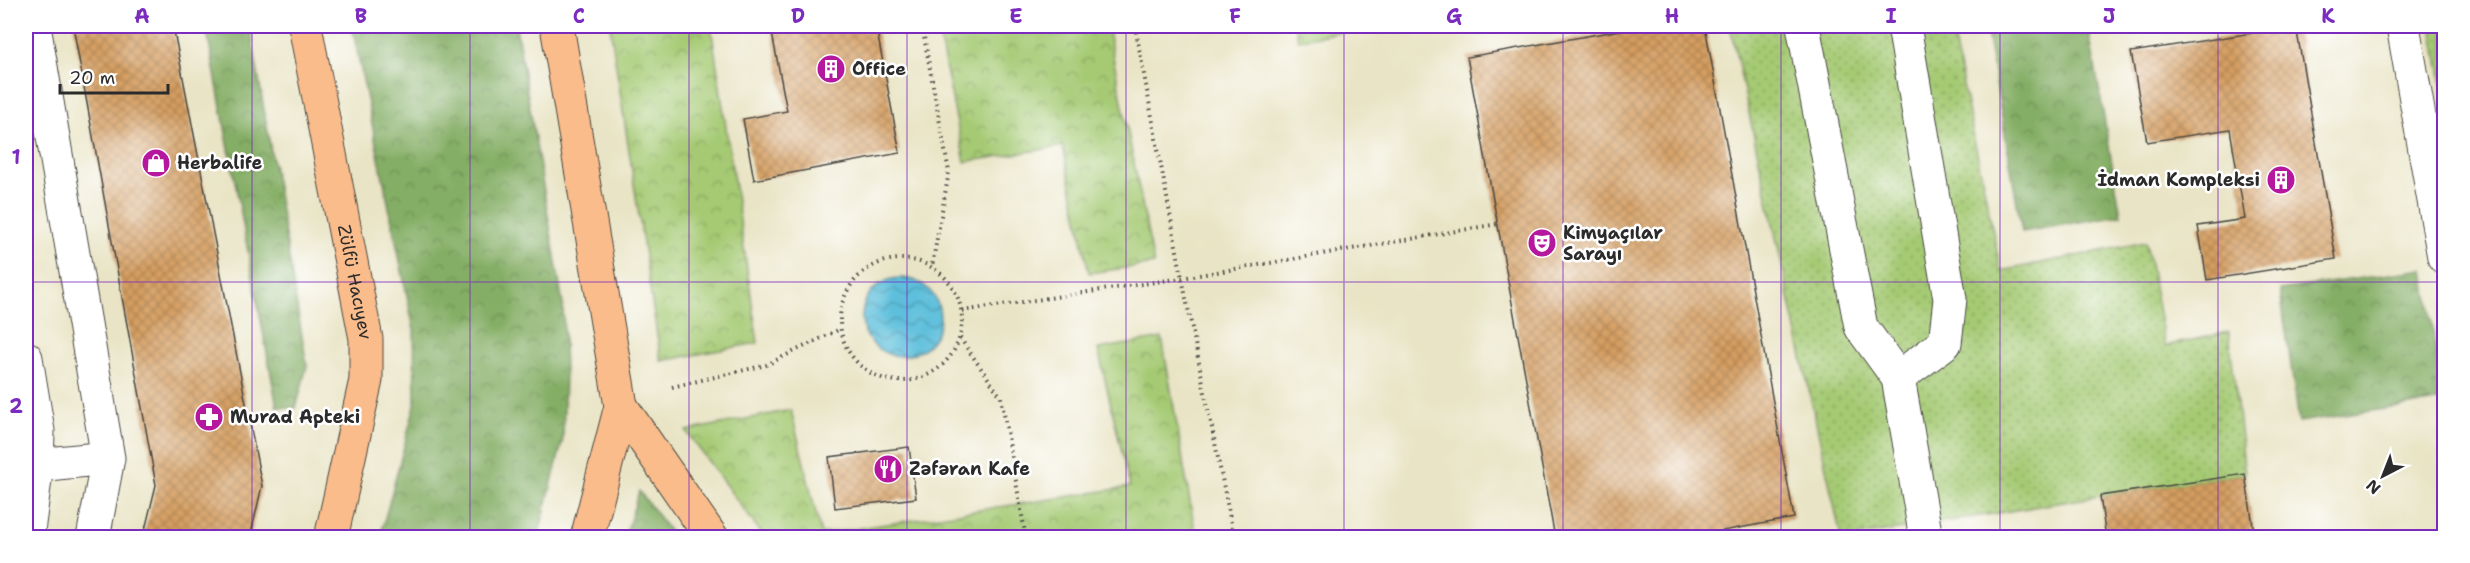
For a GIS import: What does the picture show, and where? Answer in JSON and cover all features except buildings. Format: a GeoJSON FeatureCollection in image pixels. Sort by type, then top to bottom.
{"type":"FeatureCollection","features":[{"type":"Feature","properties":{"kind":"main road","name":"Zülfü Hacıyev"},"geometry":{"type":"LineString","coordinates":[[305,26],[366,339],[367,359],[364,388],[331,537]]}},
{"type":"Feature","properties":{"kind":"main road"},"geometry":{"type":"LineString","coordinates":[[557,26],[621,406],[587,537]]}},
{"type":"Feature","properties":{"kind":"main road"},"geometry":{"type":"LineString","coordinates":[[621,406],[712,537]]}},
{"type":"Feature","properties":{"kind":"lane"},"geometry":{"type":"LineString","coordinates":[[34,26],[108,458],[93,537]]}},
{"type":"Feature","properties":{"kind":"lane"},"geometry":{"type":"LineString","coordinates":[[1803,26],[1861,327],[1898,378],[1926,537]]}},
{"type":"Feature","properties":{"kind":"lane"},"geometry":{"type":"LineString","coordinates":[[1898,378],[1945,344],[1950,299],[1904,26]]}},
{"type":"Feature","properties":{"kind":"lane"},"geometry":{"type":"LineString","coordinates":[[2403,26],[2445,257]]}},
{"type":"Feature","properties":{"kind":"lane"},"geometry":{"type":"LineString","coordinates":[[26,358],[38,431],[31,468],[27,537]]}},
{"type":"Feature","properties":{"kind":"lane"},"geometry":{"type":"LineString","coordinates":[[31,468],[108,458]]}},
{"type":"Feature","properties":{"kind":"path"},"geometry":{"type":"LineString","coordinates":[[922,26],[949,172],[932,266]]}},
{"type":"Feature","properties":{"kind":"path"},"geometry":{"type":"LineString","coordinates":[[1135,26],[1234,537]]}},
{"type":"Feature","properties":{"kind":"path"},"geometry":{"type":"LineString","coordinates":[[962,311],[1182,278],[1498,224]]}},
{"type":"Feature","properties":{"kind":"path"},"geometry":{"type":"LineString","coordinates":[[906,258],[932,266],[952,285],[962,311],[960,338],[946,362],[924,377],[897,381],[870,373],[850,355],[840,329],[842,301],[856,277],[879,262],[906,258]]}},
{"type":"Feature","properties":{"kind":"path"},"geometry":{"type":"LineString","coordinates":[[672,387],[766,365],[840,329]]}},
{"type":"Feature","properties":{"kind":"path"},"geometry":{"type":"LineString","coordinates":[[960,338],[1001,397],[1026,537]]}},
{"type":"Feature","properties":{"kind":"green space"},"geometry":{"type":"Polygon","coordinates":[[[206,26],[250,26],[307,366],[296,408],[277,407],[206,26]]]}},
{"type":"Feature","properties":{"kind":"green space"},"geometry":{"type":"Polygon","coordinates":[[[352,26],[516,26],[563,304],[565,375],[563,439],[538,537],[380,537],[415,405],[414,330],[352,26]]]}},
{"type":"Feature","properties":{"kind":"green space"},"geometry":{"type":"Polygon","coordinates":[[[610,26],[711,26],[758,343],[661,361],[610,26]]]}},
{"type":"Feature","properties":{"kind":"green space"},"geometry":{"type":"Polygon","coordinates":[[[937,26],[1107,26],[1154,264],[1089,273],[1063,146],[965,162],[937,26]]]}},
{"type":"Feature","properties":{"kind":"green space"},"geometry":{"type":"Polygon","coordinates":[[[1295,26],[1373,26],[1298,40],[1295,26]]]}},
{"type":"Feature","properties":{"kind":"green space"},"geometry":{"type":"Polygon","coordinates":[[[1730,26],[1951,26],[2001,271],[2146,242],[2165,346],[2229,332],[2245,474],[1853,537],[1841,537],[1730,26]]]}},
{"type":"Feature","properties":{"kind":"green space"},"geometry":{"type":"Polygon","coordinates":[[[1986,26],[2088,26],[2121,215],[2022,232],[1986,26]]]}},
{"type":"Feature","properties":{"kind":"green space"},"geometry":{"type":"Polygon","coordinates":[[[2432,26],[2444,26],[2444,96],[2432,26]]]}},
{"type":"Feature","properties":{"kind":"green space"},"geometry":{"type":"Polygon","coordinates":[[[2424,269],[2443,400],[2299,422],[2280,290],[2424,269]]]}},
{"type":"Feature","properties":{"kind":"green space"},"geometry":{"type":"Polygon","coordinates":[[[1162,338],[1196,537],[764,537],[686,431],[791,410],[821,534],[1130,487],[1098,349],[1162,338]]]}},
{"type":"Feature","properties":{"kind":"green space"},"geometry":{"type":"Polygon","coordinates":[[[639,491],[674,537],[625,537],[639,491]]]}},
{"type":"Feature","properties":{"kind":"water"},"geometry":{"type":"Polygon","coordinates":[[[901,278],[916,281],[928,290],[937,302],[940,317],[937,332],[928,344],[916,353],[901,356],[886,353],[874,344],[865,332],[862,317],[865,302],[874,290],[886,281],[901,278]]]}},
{"type":"Feature","properties":{"kind":"place","name":"Office"},"geometry":{"type":"Point","coordinates":[831,69]}},
{"type":"Feature","properties":{"kind":"place","name":"Herbalife"},"geometry":{"type":"Point","coordinates":[156,163]}},
{"type":"Feature","properties":{"kind":"place","name":"İdman Kompleksi"},"geometry":{"type":"Point","coordinates":[2281,180]}},
{"type":"Feature","properties":{"kind":"place","name":"Kimyaçılar Sarayı"},"geometry":{"type":"Point","coordinates":[1542,243]}},
{"type":"Feature","properties":{"kind":"place","name":"Murad Apteki"},"geometry":{"type":"Point","coordinates":[209,417]}},
{"type":"Feature","properties":{"kind":"place","name":"Zәfәran Kafe"},"geometry":{"type":"Point","coordinates":[888,469]}}]}
